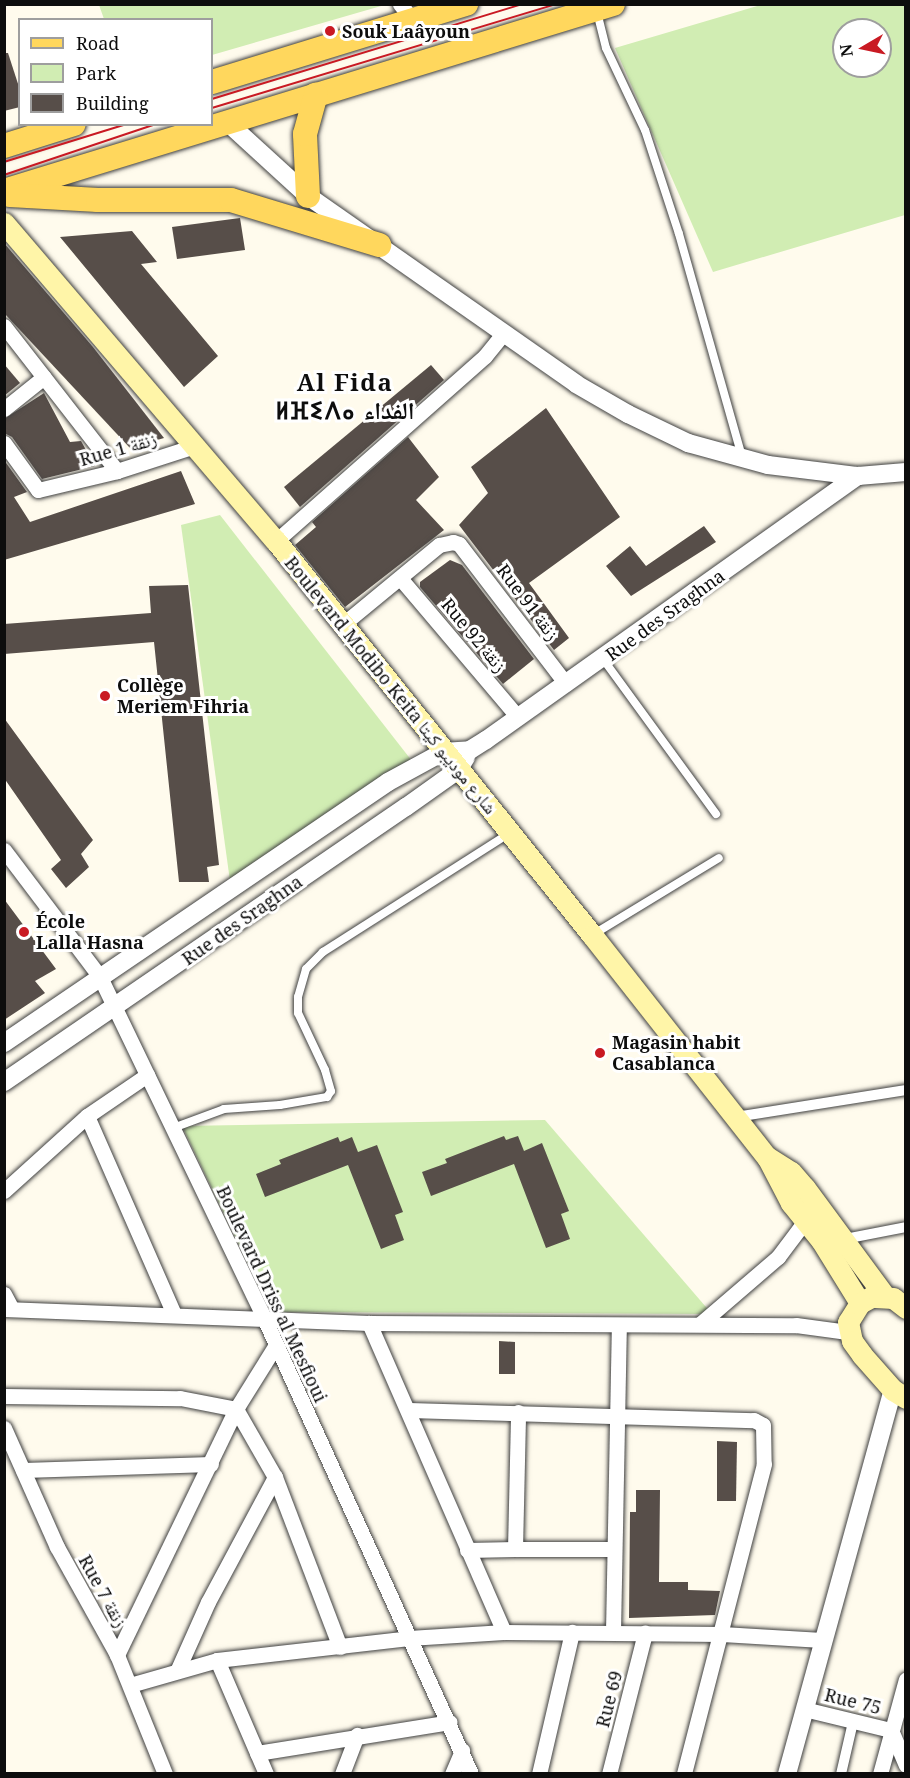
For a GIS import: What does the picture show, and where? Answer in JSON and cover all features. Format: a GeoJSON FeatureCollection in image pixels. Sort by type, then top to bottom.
{"type":"FeatureCollection","features":[{"type":"Feature","properties":{"kind":"main road"},"geometry":{"type":"LineString","coordinates":[[213,82],[407,13],[466,4]]}},
{"type":"Feature","properties":{"kind":"main road"},"geometry":{"type":"LineString","coordinates":[[4,192],[316,94],[605,7]]}},
{"type":"Feature","properties":{"kind":"main road"},"geometry":{"type":"LineString","coordinates":[[308,196],[305,134],[316,94]]}},
{"type":"Feature","properties":{"kind":"main road"},"geometry":{"type":"LineString","coordinates":[[4,146],[69,126]]}},
{"type":"Feature","properties":{"kind":"main road"},"geometry":{"type":"LineString","coordinates":[[4,192],[98,201],[231,200],[379,245]]}},
{"type":"Feature","properties":{"kind":"main road","name":"Boulevard Modibo Keita شارع موديبو كيتا"},"geometry":{"type":"LineString","coordinates":[[4,223],[276,541],[592,935],[767,1157],[805,1221],[860,1303]]}},
{"type":"Feature","properties":{"kind":"main road","name":"Boulevard Modibo Keita شارع موديبو كيتا"},"geometry":{"type":"LineString","coordinates":[[767,1157],[791,1172],[845,1239],[884,1295]]}},
{"type":"Feature","properties":{"kind":"main road"},"geometry":{"type":"LineString","coordinates":[[899,1394],[862,1355],[848,1332],[851,1312],[860,1303],[884,1295],[906,1308]]}},
{"type":"Feature","properties":{"kind":"street"},"geometry":{"type":"LineString","coordinates":[[227,122],[308,196],[576,384],[628,414],[688,443],[768,465],[858,476],[906,472]]}},
{"type":"Feature","properties":{"kind":"street"},"geometry":{"type":"LineString","coordinates":[[4,326],[117,471]]}},
{"type":"Feature","properties":{"kind":"street"},"geometry":{"type":"LineString","coordinates":[[276,541],[485,356],[503,334]]}},
{"type":"Feature","properties":{"kind":"street"},"geometry":{"type":"LineString","coordinates":[[4,409],[44,377]]}},
{"type":"Feature","properties":{"kind":"street","name":"Rue 1 زنقة"},"geometry":{"type":"LineString","coordinates":[[4,443],[31,484],[38,490],[117,471],[195,446]]}},
{"type":"Feature","properties":{"kind":"street","name":"Rue des Sraghna"},"geometry":{"type":"LineString","coordinates":[[4,1082],[115,1008],[458,770],[470,750],[603,659],[858,476]]}},
{"type":"Feature","properties":{"kind":"street","name":"Rue 91 زنقة"},"geometry":{"type":"LineString","coordinates":[[400,578],[439,545],[459,544],[566,684]]}},
{"type":"Feature","properties":{"kind":"street"},"geometry":{"type":"LineString","coordinates":[[342,625],[400,578]]}},
{"type":"Feature","properties":{"kind":"street","name":"Rue 92 زنقة"},"geometry":{"type":"LineString","coordinates":[[400,578],[518,717]]}},
{"type":"Feature","properties":{"kind":"street","name":"Rue des Sraghna"},"geometry":{"type":"LineString","coordinates":[[4,1043],[388,782],[443,752],[470,750]]}},
{"type":"Feature","properties":{"kind":"street","name":"Boulevard Driss al Mesfioui"},"geometry":{"type":"LineString","coordinates":[[4,850],[100,977],[264,1318],[274,1348],[450,1722],[471,1773]]}},
{"type":"Feature","properties":{"kind":"street"},"geometry":{"type":"LineString","coordinates":[[4,1191],[87,1116],[147,1075]]}},
{"type":"Feature","properties":{"kind":"street"},"geometry":{"type":"LineString","coordinates":[[736,1117],[906,1090]]}},
{"type":"Feature","properties":{"kind":"street"},"geometry":{"type":"LineString","coordinates":[[87,1116],[174,1314]]}},
{"type":"Feature","properties":{"kind":"street"},"geometry":{"type":"LineString","coordinates":[[700,1324],[778,1257],[805,1221]]}},
{"type":"Feature","properties":{"kind":"street"},"geometry":{"type":"LineString","coordinates":[[845,1239],[906,1227]]}},
{"type":"Feature","properties":{"kind":"street"},"geometry":{"type":"LineString","coordinates":[[4,1294],[8,1309],[369,1323],[796,1325],[848,1332]]}},
{"type":"Feature","properties":{"kind":"street"},"geometry":{"type":"LineString","coordinates":[[369,1323],[409,1410],[504,1632]]}},
{"type":"Feature","properties":{"kind":"street"},"geometry":{"type":"LineString","coordinates":[[613,1632],[615,1416],[619,1325]]}},
{"type":"Feature","properties":{"kind":"street"},"geometry":{"type":"LineString","coordinates":[[117,1655],[236,1409],[274,1348]]}},
{"type":"Feature","properties":{"kind":"street"},"geometry":{"type":"LineString","coordinates":[[787,1773],[822,1640],[899,1394]]}},
{"type":"Feature","properties":{"kind":"street"},"geometry":{"type":"LineString","coordinates":[[4,1396],[180,1398],[236,1409],[275,1477],[340,1647]]}},
{"type":"Feature","properties":{"kind":"street"},"geometry":{"type":"LineString","coordinates":[[409,1410],[754,1420],[763,1425],[764,1464],[722,1634],[684,1773]]}},
{"type":"Feature","properties":{"kind":"street"},"geometry":{"type":"LineString","coordinates":[[515,1549],[518,1412]]}},
{"type":"Feature","properties":{"kind":"street","name":"Rue 7 زنقة"},"geometry":{"type":"LineString","coordinates":[[4,1428],[57,1547],[117,1655],[165,1773]]}},
{"type":"Feature","properties":{"kind":"street"},"geometry":{"type":"LineString","coordinates":[[23,1470],[210,1464]]}},
{"type":"Feature","properties":{"kind":"street"},"geometry":{"type":"LineString","coordinates":[[178,1669],[208,1602],[275,1477]]}},
{"type":"Feature","properties":{"kind":"street"},"geometry":{"type":"LineString","coordinates":[[467,1550],[615,1549]]}},
{"type":"Feature","properties":{"kind":"street"},"geometry":{"type":"LineString","coordinates":[[130,1685],[178,1669],[217,1660],[409,1638],[504,1632],[613,1632],[722,1634],[822,1640]]}},
{"type":"Feature","properties":{"kind":"street"},"geometry":{"type":"LineString","coordinates":[[539,1773],[572,1632]]}},
{"type":"Feature","properties":{"kind":"street","name":"Rue 69"},"geometry":{"type":"LineString","coordinates":[[609,1773],[645,1634]]}},
{"type":"Feature","properties":{"kind":"street"},"geometry":{"type":"LineString","coordinates":[[217,1660],[266,1773]]}},
{"type":"Feature","properties":{"kind":"street"},"geometry":{"type":"LineString","coordinates":[[880,1773],[906,1679]]}},
{"type":"Feature","properties":{"kind":"street","name":"Rue 75"},"geometry":{"type":"LineString","coordinates":[[804,1709],[891,1730],[906,1765]]}},
{"type":"Feature","properties":{"kind":"street"},"geometry":{"type":"LineString","coordinates":[[256,1753],[357,1735],[450,1722]]}},
{"type":"Feature","properties":{"kind":"street"},"geometry":{"type":"LineString","coordinates":[[841,1773],[853,1722]]}},
{"type":"Feature","properties":{"kind":"street"},"geometry":{"type":"LineString","coordinates":[[342,1773],[357,1735]]}},
{"type":"Feature","properties":{"kind":"street"},"geometry":{"type":"LineString","coordinates":[[452,1773],[462,1750]]}},
{"type":"Feature","properties":{"kind":"lane"},"geometry":{"type":"LineString","coordinates":[[605,7],[606,48],[645,130],[673,213],[742,458]]}},
{"type":"Feature","properties":{"kind":"lane"},"geometry":{"type":"LineString","coordinates":[[603,659],[716,814]]}},
{"type":"Feature","properties":{"kind":"lane"},"geometry":{"type":"LineString","coordinates":[[173,1128],[224,1109],[289,1104],[327,1096],[331,1090],[325,1070],[298,1013],[298,998],[306,969],[323,952],[509,833]]}},
{"type":"Feature","properties":{"kind":"lane"},"geometry":{"type":"LineString","coordinates":[[592,935],[719,858]]}},
{"type":"Feature","properties":{"kind":"green space"},"geometry":{"type":"Polygon","coordinates":[[[388,4],[213,55],[213,18],[104,18],[99,5],[388,4]]]}},
{"type":"Feature","properties":{"kind":"green space"},"geometry":{"type":"Polygon","coordinates":[[[764,4],[905,5],[905,215],[713,272],[615,48],[764,4]]]}},
{"type":"Feature","properties":{"kind":"green space"},"geometry":{"type":"Polygon","coordinates":[[[220,515],[412,761],[230,881],[181,525],[220,515]]]}},
{"type":"Feature","properties":{"kind":"green space"},"geometry":{"type":"Polygon","coordinates":[[[545,1120],[712,1314],[271,1312],[182,1126],[545,1120]]]}},
{"type":"Feature","properties":{"kind":"building"},"geometry":{"type":"Polygon","coordinates":[[[4,53],[8,53],[18,84],[18,108],[4,111],[4,53]]]}},
{"type":"Feature","properties":{"kind":"building"},"geometry":{"type":"Polygon","coordinates":[[[240,218],[245,250],[177,259],[172,227],[240,218]]]}},
{"type":"Feature","properties":{"kind":"building"},"geometry":{"type":"Polygon","coordinates":[[[132,231],[157,262],[141,264],[218,356],[184,387],[60,237],[132,231]]]}},
{"type":"Feature","properties":{"kind":"building"},"geometry":{"type":"Polygon","coordinates":[[[4,243],[93,347],[164,438],[130,448],[4,313],[4,243]]]}},
{"type":"Feature","properties":{"kind":"building"},"geometry":{"type":"Polygon","coordinates":[[[4,364],[20,383],[4,396],[4,364]]]}},
{"type":"Feature","properties":{"kind":"building"},"geometry":{"type":"Polygon","coordinates":[[[431,365],[444,380],[300,507],[284,487],[431,365]]]}},
{"type":"Feature","properties":{"kind":"building"},"geometry":{"type":"Polygon","coordinates":[[[44,393],[70,442],[81,441],[95,466],[42,479],[12,437],[4,433],[4,419],[44,393]]]}},
{"type":"Feature","properties":{"kind":"building"},"geometry":{"type":"Polygon","coordinates":[[[546,408],[620,517],[529,583],[569,638],[554,650],[459,525],[488,493],[471,467],[546,408]]]}},
{"type":"Feature","properties":{"kind":"building"},"geometry":{"type":"Polygon","coordinates":[[[408,437],[439,477],[416,500],[444,530],[345,607],[295,545],[316,527],[312,522],[408,437]]]}},
{"type":"Feature","properties":{"kind":"building"},"geometry":{"type":"Polygon","coordinates":[[[4,460],[27,492],[14,497],[30,522],[181,471],[195,504],[4,560],[4,460]]]}},
{"type":"Feature","properties":{"kind":"building"},"geometry":{"type":"Polygon","coordinates":[[[704,526],[716,542],[631,596],[606,566],[630,546],[646,566],[704,526]]]}},
{"type":"Feature","properties":{"kind":"building"},"geometry":{"type":"Polygon","coordinates":[[[450,560],[462,565],[534,659],[503,684],[420,587],[420,582],[450,560]]]}},
{"type":"Feature","properties":{"kind":"building"},"geometry":{"type":"Polygon","coordinates":[[[188,585],[219,865],[207,867],[209,882],[179,882],[154,642],[4,654],[4,624],[151,613],[149,586],[188,585]]]}},
{"type":"Feature","properties":{"kind":"building"},"geometry":{"type":"Polygon","coordinates":[[[4,718],[93,840],[81,854],[89,867],[66,888],[51,869],[61,860],[4,778],[4,718]]]}},
{"type":"Feature","properties":{"kind":"building","name":"École Lalla Hasna"},"geometry":{"type":"Polygon","coordinates":[[[4,899],[56,969],[35,981],[45,993],[4,1020],[4,899]]]}},
{"type":"Feature","properties":{"kind":"building"},"geometry":{"type":"Polygon","coordinates":[[[504,1136],[506,1140],[518,1136],[524,1151],[542,1143],[569,1211],[561,1214],[570,1239],[546,1248],[514,1164],[431,1196],[422,1172],[447,1163],[445,1159],[504,1136]]]}},
{"type":"Feature","properties":{"kind":"building"},"geometry":{"type":"Polygon","coordinates":[[[338,1137],[340,1142],[352,1137],[358,1152],[377,1145],[403,1212],[395,1215],[404,1240],[381,1249],[348,1165],[265,1197],[256,1174],[281,1164],[279,1160],[338,1137]]]}},
{"type":"Feature","properties":{"kind":"building"},"geometry":{"type":"Polygon","coordinates":[[[499,1341],[515,1342],[515,1374],[499,1374],[499,1341]]]}},
{"type":"Feature","properties":{"kind":"building"},"geometry":{"type":"Polygon","coordinates":[[[717,1441],[737,1442],[736,1501],[717,1501],[717,1441]]]}},
{"type":"Feature","properties":{"kind":"building"},"geometry":{"type":"Polygon","coordinates":[[[636,1490],[660,1490],[659,1582],[688,1582],[688,1590],[720,1591],[715,1615],[629,1618],[630,1512],[636,1512],[636,1490]]]}},
{"type":"Feature","properties":{"kind":"tram line"},"geometry":{"type":"LineString","coordinates":[[213,99],[522,4]]}},
{"type":"Feature","properties":{"kind":"tram line"},"geometry":{"type":"LineString","coordinates":[[213,108],[556,4]]}},
{"type":"Feature","properties":{"kind":"tram line"},"geometry":{"type":"LineString","coordinates":[[4,162],[121,126]]}},
{"type":"Feature","properties":{"kind":"tram line"},"geometry":{"type":"LineString","coordinates":[[4,175],[150,126]]}},
{"type":"Feature","properties":{"kind":"place","name":"Souk Laâyoun"},"geometry":{"type":"Point","coordinates":[330,31]}},
{"type":"Feature","properties":{"kind":"place","name":"Collège Meriem Fihria"},"geometry":{"type":"Point","coordinates":[105,696]}},
{"type":"Feature","properties":{"kind":"place","name":"École Lalla Hasna"},"geometry":{"type":"Point","coordinates":[24,932]}},
{"type":"Feature","properties":{"kind":"place","name":"Magasin habit Casablanca"},"geometry":{"type":"Point","coordinates":[600,1053]}},
{"type":"Feature","properties":{"kind":"district","name":"Al Fida ⵍⴼⵉⴷⴰ الفداء"},"geometry":{"type":"Point","coordinates":[345,396]}}]}
